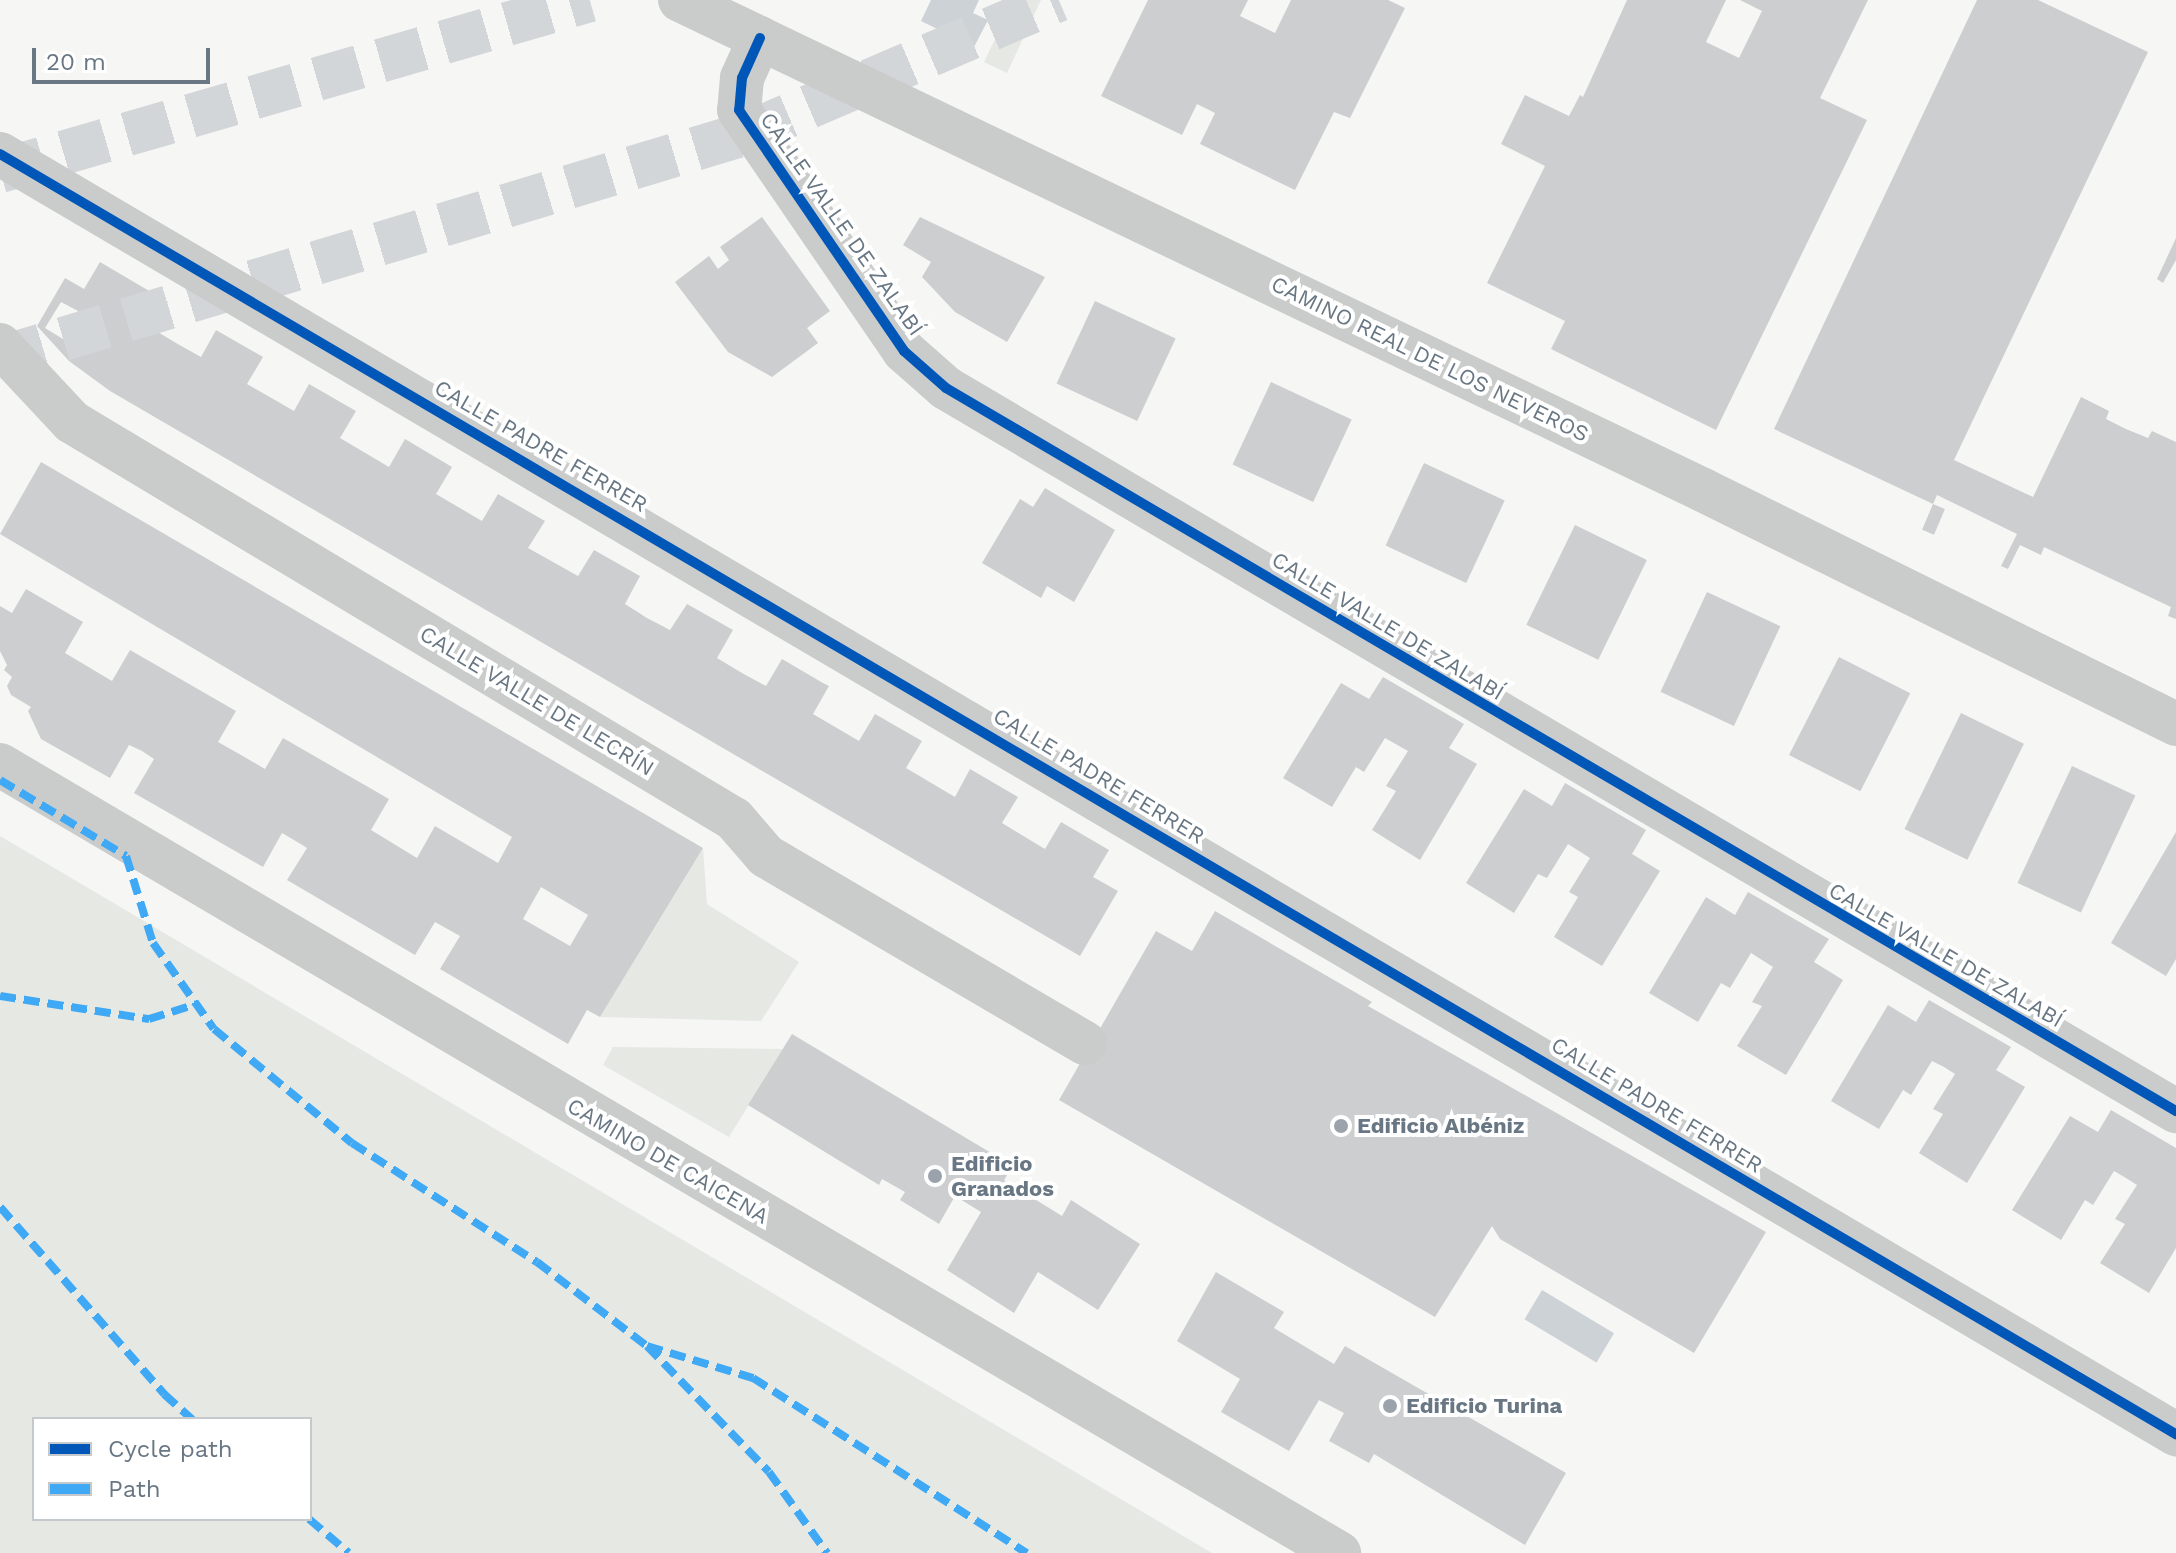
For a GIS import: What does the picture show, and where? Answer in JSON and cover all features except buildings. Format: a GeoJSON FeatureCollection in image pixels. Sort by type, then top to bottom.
{"type":"FeatureCollection","features":[{"type":"Feature","properties":{"kind":"street","name":"CAMINO REAL DE LOS NEVEROS"},"geometry":{"type":"LineString","coordinates":[[680,0],[1703,490],[2176,724]]}},
{"type":"Feature","properties":{"kind":"street","name":"CALLE VALLE DE ZALABÍ"},"geometry":{"type":"LineString","coordinates":[[760,38],[742,78],[739,110],[904,351],[946,388],[2176,1111]]}},
{"type":"Feature","properties":{"kind":"street","name":"CALLE PADRE FERRER"},"geometry":{"type":"LineString","coordinates":[[3,162],[2176,1434]]}},
{"type":"Feature","properties":{"kind":"street","name":"CALLE VALLE DE LECRÍN"},"geometry":{"type":"LineString","coordinates":[[0,345],[72,422],[734,819],[766,856],[1085,1043]]}},
{"type":"Feature","properties":{"kind":"street","name":"CAMINO DE CAICENA"},"geometry":{"type":"LineString","coordinates":[[0,765],[1339,1553]]}},
{"type":"Feature","properties":{"kind":"shaded area"},"geometry":{"type":"Polygon","coordinates":[[[931,0],[979,0],[973,13],[988,20],[974,47],[921,21],[931,0]]]}},
{"type":"Feature","properties":{"kind":"shaded area"},"geometry":{"type":"Polygon","coordinates":[[[1014,0],[1041,0],[1007,73],[984,62],[1014,0]]]}},
{"type":"Feature","properties":{"kind":"shaded area"},"geometry":{"type":"Polygon","coordinates":[[[0,836],[1212,1553],[0,1553],[0,836]]]}},
{"type":"Feature","properties":{"kind":"shaded area"},"geometry":{"type":"Polygon","coordinates":[[[703,848],[707,904],[799,962],[761,1021],[600,1017],[703,848]]]}},
{"type":"Feature","properties":{"kind":"shaded area"},"geometry":{"type":"Polygon","coordinates":[[[613,1047],[783,1049],[729,1137],[603,1065],[613,1047]]]}},
{"type":"Feature","properties":{"kind":"shaded area"},"geometry":{"type":"Polygon","coordinates":[[[1542,1290],[1614,1333],[1596,1362],[1524,1319],[1542,1290]]]}},
{"type":"Feature","properties":{"kind":"tunnel"},"geometry":{"type":"LineString","coordinates":[[0,171],[590,0]]}},
{"type":"Feature","properties":{"kind":"tunnel"},"geometry":{"type":"LineString","coordinates":[[0,358],[748,133],[1059,0]]}},
{"type":"Feature","properties":{"kind":"marked path"},"geometry":{"type":"LineString","coordinates":[[0,780],[126,856],[153,943],[214,1029],[352,1143],[537,1262],[647,1346],[769,1472],[827,1553]]}},
{"type":"Feature","properties":{"kind":"marked path"},"geometry":{"type":"LineString","coordinates":[[0,996],[149,1019],[197,1004]]}},
{"type":"Feature","properties":{"kind":"marked path"},"geometry":{"type":"LineString","coordinates":[[0,1207],[164,1394],[190,1417]]}},
{"type":"Feature","properties":{"kind":"marked path"},"geometry":{"type":"LineString","coordinates":[[647,1346],[753,1378],[1027,1553]]}},
{"type":"Feature","properties":{"kind":"marked path"},"geometry":{"type":"LineString","coordinates":[[311,1521],[349,1553]]}},
{"type":"Feature","properties":{"kind":"cycle path"},"geometry":{"type":"LineString","coordinates":[[760,38],[742,78],[739,110],[904,351],[946,388],[2176,1111]]}},
{"type":"Feature","properties":{"kind":"cycle path"},"geometry":{"type":"LineString","coordinates":[[0,154],[2176,1434]]}},
{"type":"Feature","properties":{"kind":"place","name":"Edificio Albéniz"},"geometry":{"type":"Point","coordinates":[1341,1126]}},
{"type":"Feature","properties":{"kind":"place","name":"Edificio Granados"},"geometry":{"type":"Point","coordinates":[935,1176]}},
{"type":"Feature","properties":{"kind":"place","name":"Edificio Turina"},"geometry":{"type":"Point","coordinates":[1390,1406]}}]}
